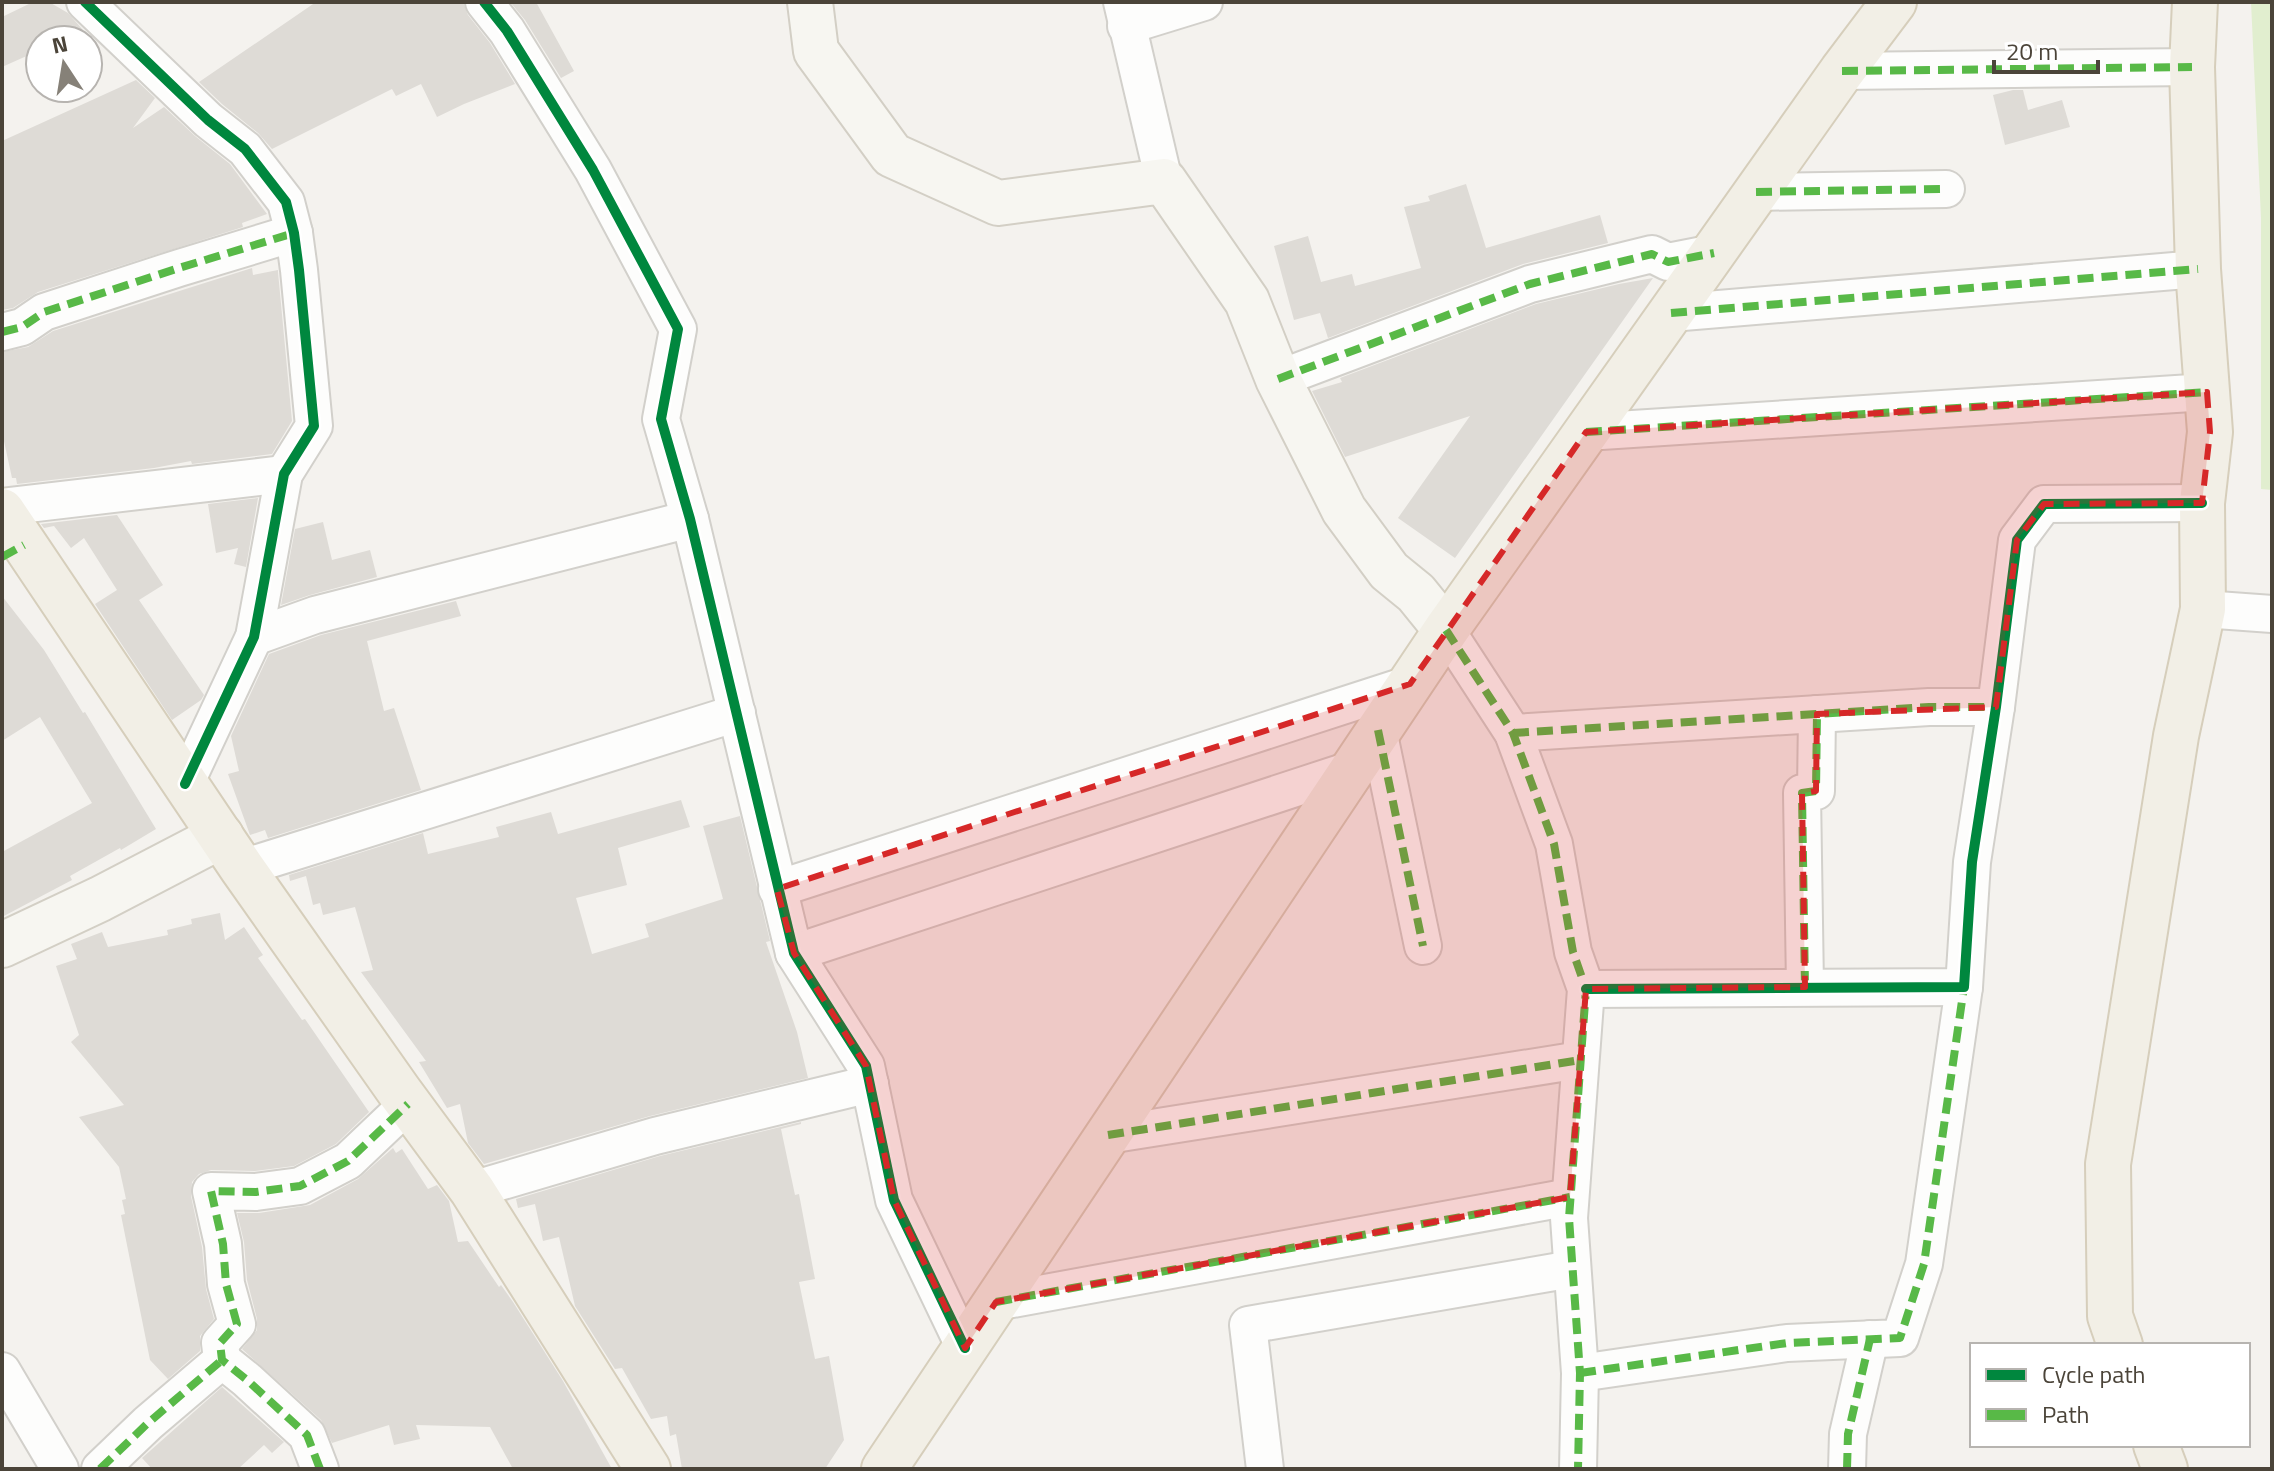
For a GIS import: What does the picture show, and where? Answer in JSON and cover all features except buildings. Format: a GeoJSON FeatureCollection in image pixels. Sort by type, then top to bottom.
{"type":"FeatureCollection","features":[{"type":"Feature","properties":{"kind":"main road"},"geometry":{"type":"LineString","coordinates":[[810,2],[816,51],[892,155],[998,203],[1164,181],[1247,301],[1278,379],[1344,510],[1389,571],[1416,593],[1446,630]]}},
{"type":"Feature","properties":{"kind":"main road"},"geometry":{"type":"LineString","coordinates":[[884,1469],[1446,630],[1894,2]]}},
{"type":"Feature","properties":{"kind":"main road"},"geometry":{"type":"LineString","coordinates":[[2119,1343],[2110,1316],[2108,1164],[2176,736],[2203,609],[2202,503],[2210,432],[2198,269],[2192,67],[2195,2]]}},
{"type":"Feature","properties":{"kind":"main road"},"geometry":{"type":"LineString","coordinates":[[8,530],[408,1104],[472,1190],[648,1469]]}},
{"type":"Feature","properties":{"kind":"main road"},"geometry":{"type":"LineString","coordinates":[[2,945],[100,899],[232,852]]}},
{"type":"Feature","properties":{"kind":"main road"},"geometry":{"type":"LineString","coordinates":[[2157,1447],[2165,1469]]}},
{"type":"Feature","properties":{"kind":"street"},"geometry":{"type":"LineString","coordinates":[[85,2],[208,120],[245,149],[286,202],[294,233],[314,426],[284,474],[254,637],[185,784]]}},
{"type":"Feature","properties":{"kind":"street"},"geometry":{"type":"LineString","coordinates":[[484,2],[507,31],[593,170],[678,329],[661,419],[690,519],[794,953],[866,1066],[894,1200],[965,1348]]}},
{"type":"Feature","properties":{"kind":"street"},"geometry":{"type":"LineString","coordinates":[[1164,181],[1124,14],[1204,2]]}},
{"type":"Feature","properties":{"kind":"street"},"geometry":{"type":"LineString","coordinates":[[1842,71],[2192,67]]}},
{"type":"Feature","properties":{"kind":"street"},"geometry":{"type":"LineString","coordinates":[[1756,192],[1946,189]]}},
{"type":"Feature","properties":{"kind":"street"},"geometry":{"type":"LineString","coordinates":[[2,332],[22,327],[44,312],[294,233]]}},
{"type":"Feature","properties":{"kind":"street"},"geometry":{"type":"LineString","coordinates":[[1278,379],[1530,284],[1652,254],[1668,262],[1714,253]]}},
{"type":"Feature","properties":{"kind":"street"},"geometry":{"type":"LineString","coordinates":[[1671,313],[2198,269]]}},
{"type":"Feature","properties":{"kind":"street"},"geometry":{"type":"LineString","coordinates":[[1586,432],[2207,392]]}},
{"type":"Feature","properties":{"kind":"street"},"geometry":{"type":"LineString","coordinates":[[8,530],[284,474]]}},
{"type":"Feature","properties":{"kind":"street"},"geometry":{"type":"LineString","coordinates":[[1580,1373],[1787,1343],[1900,1338],[1924,1264],[1964,987],[1972,862],[2017,540],[2044,504],[2202,503]]}},
{"type":"Feature","properties":{"kind":"street"},"geometry":{"type":"LineString","coordinates":[[254,637],[315,615],[690,519]]}},
{"type":"Feature","properties":{"kind":"street"},"geometry":{"type":"LineString","coordinates":[[2203,609],[2272,614]]}},
{"type":"Feature","properties":{"kind":"street"},"geometry":{"type":"LineString","coordinates":[[1446,630],[1513,733],[1554,844],[1573,952],[1586,989],[1569,1218],[1580,1373],[1578,1469]]}},
{"type":"Feature","properties":{"kind":"street"},"geometry":{"type":"LineString","coordinates":[[777,889],[1410,684]]}},
{"type":"Feature","properties":{"kind":"street"},"geometry":{"type":"LineString","coordinates":[[1513,733],[1929,707],[1996,707]]}},
{"type":"Feature","properties":{"kind":"street"},"geometry":{"type":"LineString","coordinates":[[232,852],[737,713]]}},
{"type":"Feature","properties":{"kind":"street"},"geometry":{"type":"LineString","coordinates":[[1805,987],[1802,793],[1816,791],[1817,714]]}},
{"type":"Feature","properties":{"kind":"street"},"geometry":{"type":"LineString","coordinates":[[1378,730],[1423,946]]}},
{"type":"Feature","properties":{"kind":"street"},"geometry":{"type":"LineString","coordinates":[[794,953],[1353,769]]}},
{"type":"Feature","properties":{"kind":"street"},"geometry":{"type":"LineString","coordinates":[[1586,989],[1964,987]]}},
{"type":"Feature","properties":{"kind":"street"},"geometry":{"type":"LineString","coordinates":[[1108,1135],[1580,1060]]}},
{"type":"Feature","properties":{"kind":"street"},"geometry":{"type":"LineString","coordinates":[[472,1190],[655,1136],[870,1084]]}},
{"type":"Feature","properties":{"kind":"street"},"geometry":{"type":"LineString","coordinates":[[320,1469],[307,1435],[222,1360],[220,1343],[237,1324],[226,1284],[223,1244],[211,1191],[256,1192],[300,1186],[348,1161],[408,1104]]}},
{"type":"Feature","properties":{"kind":"street"},"geometry":{"type":"LineString","coordinates":[[996,1302],[1570,1197]]}},
{"type":"Feature","properties":{"kind":"street"},"geometry":{"type":"LineString","coordinates":[[1265,1469],[1248,1325],[1572,1269]]}},
{"type":"Feature","properties":{"kind":"street"},"geometry":{"type":"LineString","coordinates":[[1847,1469],[1848,1434],[1870,1339]]}},
{"type":"Feature","properties":{"kind":"street"},"geometry":{"type":"LineString","coordinates":[[100,1469],[222,1360]]}},
{"type":"Feature","properties":{"kind":"street"},"geometry":{"type":"LineString","coordinates":[[2,1371],[60,1469]]}},
{"type":"Feature","properties":{"kind":"highlighted area"},"geometry":{"type":"Polygon","coordinates":[[[2207,392],[2210,432],[2202,503],[2044,504],[2017,540],[1996,707],[1817,714],[1816,791],[1802,793],[1805,987],[1586,989],[1570,1197],[996,1302],[965,1348],[894,1200],[866,1066],[794,953],[777,889],[1410,684],[1586,432],[2207,392]]]}},
{"type":"Feature","properties":{"kind":"green space"},"geometry":{"type":"Polygon","coordinates":[[[2251,2],[2272,2],[2272,490],[2261,489],[2261,218],[2251,2]]]}},
{"type":"Feature","properties":{"kind":"marked path"},"geometry":{"type":"LineString","coordinates":[[1842,71],[2192,67]]}},
{"type":"Feature","properties":{"kind":"marked path"},"geometry":{"type":"LineString","coordinates":[[1756,192],[1946,189]]}},
{"type":"Feature","properties":{"kind":"marked path"},"geometry":{"type":"LineString","coordinates":[[2,332],[22,327],[44,312],[294,233]]}},
{"type":"Feature","properties":{"kind":"marked path"},"geometry":{"type":"LineString","coordinates":[[1278,379],[1530,284],[1652,254],[1668,262],[1714,253]]}},
{"type":"Feature","properties":{"kind":"marked path"},"geometry":{"type":"LineString","coordinates":[[1671,313],[2198,269]]}},
{"type":"Feature","properties":{"kind":"marked path"},"geometry":{"type":"LineString","coordinates":[[1586,432],[2207,392]]}},
{"type":"Feature","properties":{"kind":"marked path"},"geometry":{"type":"LineString","coordinates":[[2,557],[24,545]]}},
{"type":"Feature","properties":{"kind":"marked path"},"geometry":{"type":"LineString","coordinates":[[1446,630],[1513,733],[1554,844],[1573,952],[1586,989],[1569,1218],[1580,1373],[1578,1469]]}},
{"type":"Feature","properties":{"kind":"marked path"},"geometry":{"type":"LineString","coordinates":[[1513,733],[1929,707],[1996,707]]}},
{"type":"Feature","properties":{"kind":"marked path"},"geometry":{"type":"LineString","coordinates":[[1805,987],[1802,793],[1816,791],[1817,714]]}},
{"type":"Feature","properties":{"kind":"marked path"},"geometry":{"type":"LineString","coordinates":[[1378,730],[1423,946]]}},
{"type":"Feature","properties":{"kind":"marked path"},"geometry":{"type":"LineString","coordinates":[[1580,1373],[1787,1343],[1900,1338],[1924,1264],[1964,987]]}},
{"type":"Feature","properties":{"kind":"marked path"},"geometry":{"type":"LineString","coordinates":[[1108,1135],[1580,1060]]}},
{"type":"Feature","properties":{"kind":"marked path"},"geometry":{"type":"LineString","coordinates":[[320,1469],[307,1435],[222,1360],[220,1343],[237,1324],[226,1284],[223,1244],[211,1191],[256,1192],[300,1186],[348,1161],[408,1104]]}},
{"type":"Feature","properties":{"kind":"marked path"},"geometry":{"type":"LineString","coordinates":[[996,1302],[1570,1197]]}},
{"type":"Feature","properties":{"kind":"marked path"},"geometry":{"type":"LineString","coordinates":[[1847,1469],[1848,1434],[1870,1339]]}},
{"type":"Feature","properties":{"kind":"marked path"},"geometry":{"type":"LineString","coordinates":[[100,1469],[222,1360]]}},
{"type":"Feature","properties":{"kind":"cycle path"},"geometry":{"type":"LineString","coordinates":[[85,2],[208,120],[245,149],[286,202],[299,270],[314,426],[284,474],[254,637],[185,784]]}},
{"type":"Feature","properties":{"kind":"cycle path"},"geometry":{"type":"LineString","coordinates":[[484,2],[507,31],[593,170],[678,329],[661,419],[690,519],[794,953],[866,1066],[894,1200],[965,1348]]}},
{"type":"Feature","properties":{"kind":"cycle path"},"geometry":{"type":"LineString","coordinates":[[1586,989],[1964,987],[1972,862],[2017,540],[2044,504],[2202,503]]}}]}
